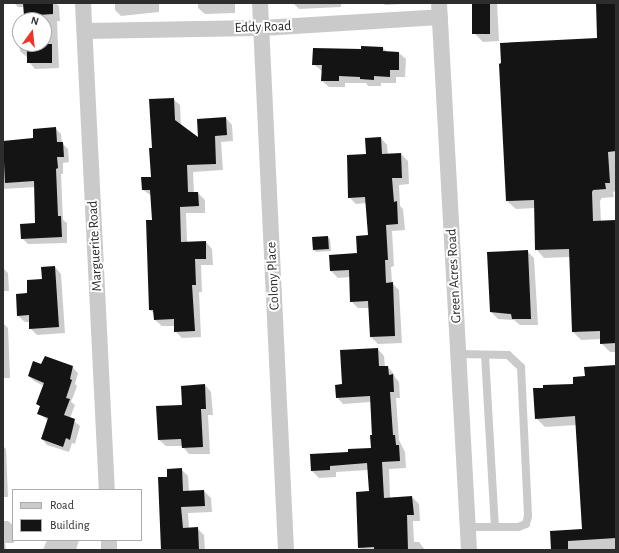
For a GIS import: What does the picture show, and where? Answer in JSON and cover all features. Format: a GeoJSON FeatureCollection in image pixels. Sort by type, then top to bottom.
{"type":"FeatureCollection","features":[{"type":"Feature","properties":{"kind":"street","name":"Marguerite Road"},"geometry":{"type":"LineString","coordinates":[[83,3],[107,489]]}},
{"type":"Feature","properties":{"kind":"street","name":"Colony Place"},"geometry":{"type":"LineString","coordinates":[[260,3],[286,550]]}},
{"type":"Feature","properties":{"kind":"street","name":"Eddy Road"},"geometry":{"type":"LineString","coordinates":[[85,31],[262,28],[440,10]]}},
{"type":"Feature","properties":{"kind":"street","name":"Green Acres Road"},"geometry":{"type":"LineString","coordinates":[[440,10],[469,550]]}},
{"type":"Feature","properties":{"kind":"lane"},"geometry":{"type":"LineString","coordinates":[[458,354],[508,355],[521,367],[528,516],[526,524],[518,527],[468,527]]}},
{"type":"Feature","properties":{"kind":"lane"},"geometry":{"type":"LineString","coordinates":[[485,355],[495,527]]}},
{"type":"Feature","properties":{"kind":"building"},"geometry":{"type":"Polygon","coordinates":[[[23,3],[53,3],[53,14],[52,12],[24,12],[23,3]]]}},
{"type":"Feature","properties":{"kind":"building"},"geometry":{"type":"Polygon","coordinates":[[[472,3],[490,3],[490,34],[472,34],[472,3]]]}},
{"type":"Feature","properties":{"kind":"building"},"geometry":{"type":"Polygon","coordinates":[[[596,3],[616,3],[616,151],[608,152],[610,183],[605,183],[606,189],[593,190],[592,192],[593,221],[616,220],[616,343],[600,344],[600,331],[572,332],[569,249],[535,250],[534,200],[506,201],[499,64],[501,63],[500,43],[597,38],[596,3]]]}},
{"type":"Feature","properties":{"kind":"building"},"geometry":{"type":"Polygon","coordinates":[[[361,46],[383,47],[383,51],[399,52],[399,70],[390,70],[390,77],[374,76],[374,80],[360,79],[360,77],[339,76],[339,81],[321,81],[322,65],[312,65],[313,48],[361,49],[361,46]]]}},
{"type":"Feature","properties":{"kind":"building"},"geometry":{"type":"Polygon","coordinates":[[[27,52],[52,52],[52,63],[27,63],[27,52]]]}},
{"type":"Feature","properties":{"kind":"building"},"geometry":{"type":"Polygon","coordinates":[[[174,98],[175,120],[198,137],[197,119],[226,117],[227,135],[215,136],[216,164],[187,165],[188,192],[198,192],[199,206],[180,207],[181,242],[206,241],[206,259],[195,259],[196,285],[192,285],[195,331],[174,332],[174,319],[154,320],[153,310],[149,310],[146,220],[152,220],[150,190],[142,190],[141,177],[151,177],[149,148],[152,148],[149,99],[174,98]]]}},
{"type":"Feature","properties":{"kind":"building"},"geometry":{"type":"Polygon","coordinates":[[[56,127],[57,142],[63,142],[64,157],[57,157],[58,168],[56,169],[58,216],[61,216],[62,237],[21,239],[20,224],[35,223],[34,181],[5,183],[3,141],[33,138],[33,129],[56,127]]]}},
{"type":"Feature","properties":{"kind":"building"},"geometry":{"type":"Polygon","coordinates":[[[381,137],[382,154],[401,153],[402,178],[392,178],[394,202],[397,201],[398,224],[386,225],[388,260],[385,260],[386,283],[393,282],[395,336],[370,337],[368,301],[350,302],[349,270],[330,271],[329,255],[357,253],[356,236],[368,235],[365,197],[348,198],[347,155],[366,154],[365,138],[381,137]]]}},
{"type":"Feature","properties":{"kind":"building"},"geometry":{"type":"Polygon","coordinates":[[[328,236],[329,249],[313,250],[312,237],[328,236]]]}},
{"type":"Feature","properties":{"kind":"building"},"geometry":{"type":"Polygon","coordinates":[[[528,250],[531,319],[512,319],[511,314],[490,312],[487,252],[528,250]]]}},
{"type":"Feature","properties":{"kind":"building"},"geometry":{"type":"Polygon","coordinates":[[[55,266],[59,327],[29,329],[29,315],[17,316],[16,294],[27,293],[27,280],[42,279],[41,267],[55,266]]]}},
{"type":"Feature","properties":{"kind":"building"},"geometry":{"type":"Polygon","coordinates":[[[378,348],[379,366],[388,366],[389,375],[393,374],[394,392],[390,392],[393,435],[395,435],[396,445],[399,445],[400,461],[382,462],[384,498],[412,496],[414,515],[407,515],[408,550],[374,550],[374,547],[358,548],[356,492],[369,491],[367,463],[330,466],[330,470],[311,471],[310,454],[348,452],[348,449],[371,448],[370,435],[372,435],[370,396],[336,398],[335,385],[342,384],[340,350],[378,348]]]}},
{"type":"Feature","properties":{"kind":"building"},"geometry":{"type":"Polygon","coordinates":[[[45,356],[73,366],[70,379],[72,380],[66,398],[70,399],[64,415],[75,419],[70,440],[66,438],[63,447],[41,439],[48,418],[37,414],[40,406],[36,404],[44,383],[28,376],[33,361],[41,364],[45,356]]]}},
{"type":"Feature","properties":{"kind":"building"},"geometry":{"type":"Polygon","coordinates":[[[616,365],[616,538],[568,541],[568,550],[551,550],[550,531],[582,529],[575,416],[535,419],[533,388],[543,388],[543,385],[573,384],[573,377],[585,376],[584,367],[616,365]]]}},
{"type":"Feature","properties":{"kind":"building"},"geometry":{"type":"Polygon","coordinates":[[[205,384],[206,409],[201,409],[203,447],[182,448],[181,439],[158,440],[156,406],[182,405],[181,386],[205,384]]]}},
{"type":"Feature","properties":{"kind":"building"},"geometry":{"type":"Polygon","coordinates":[[[182,468],[183,491],[204,490],[205,506],[181,507],[183,528],[198,527],[199,550],[161,550],[158,477],[167,477],[167,469],[182,468]]]}}]}
